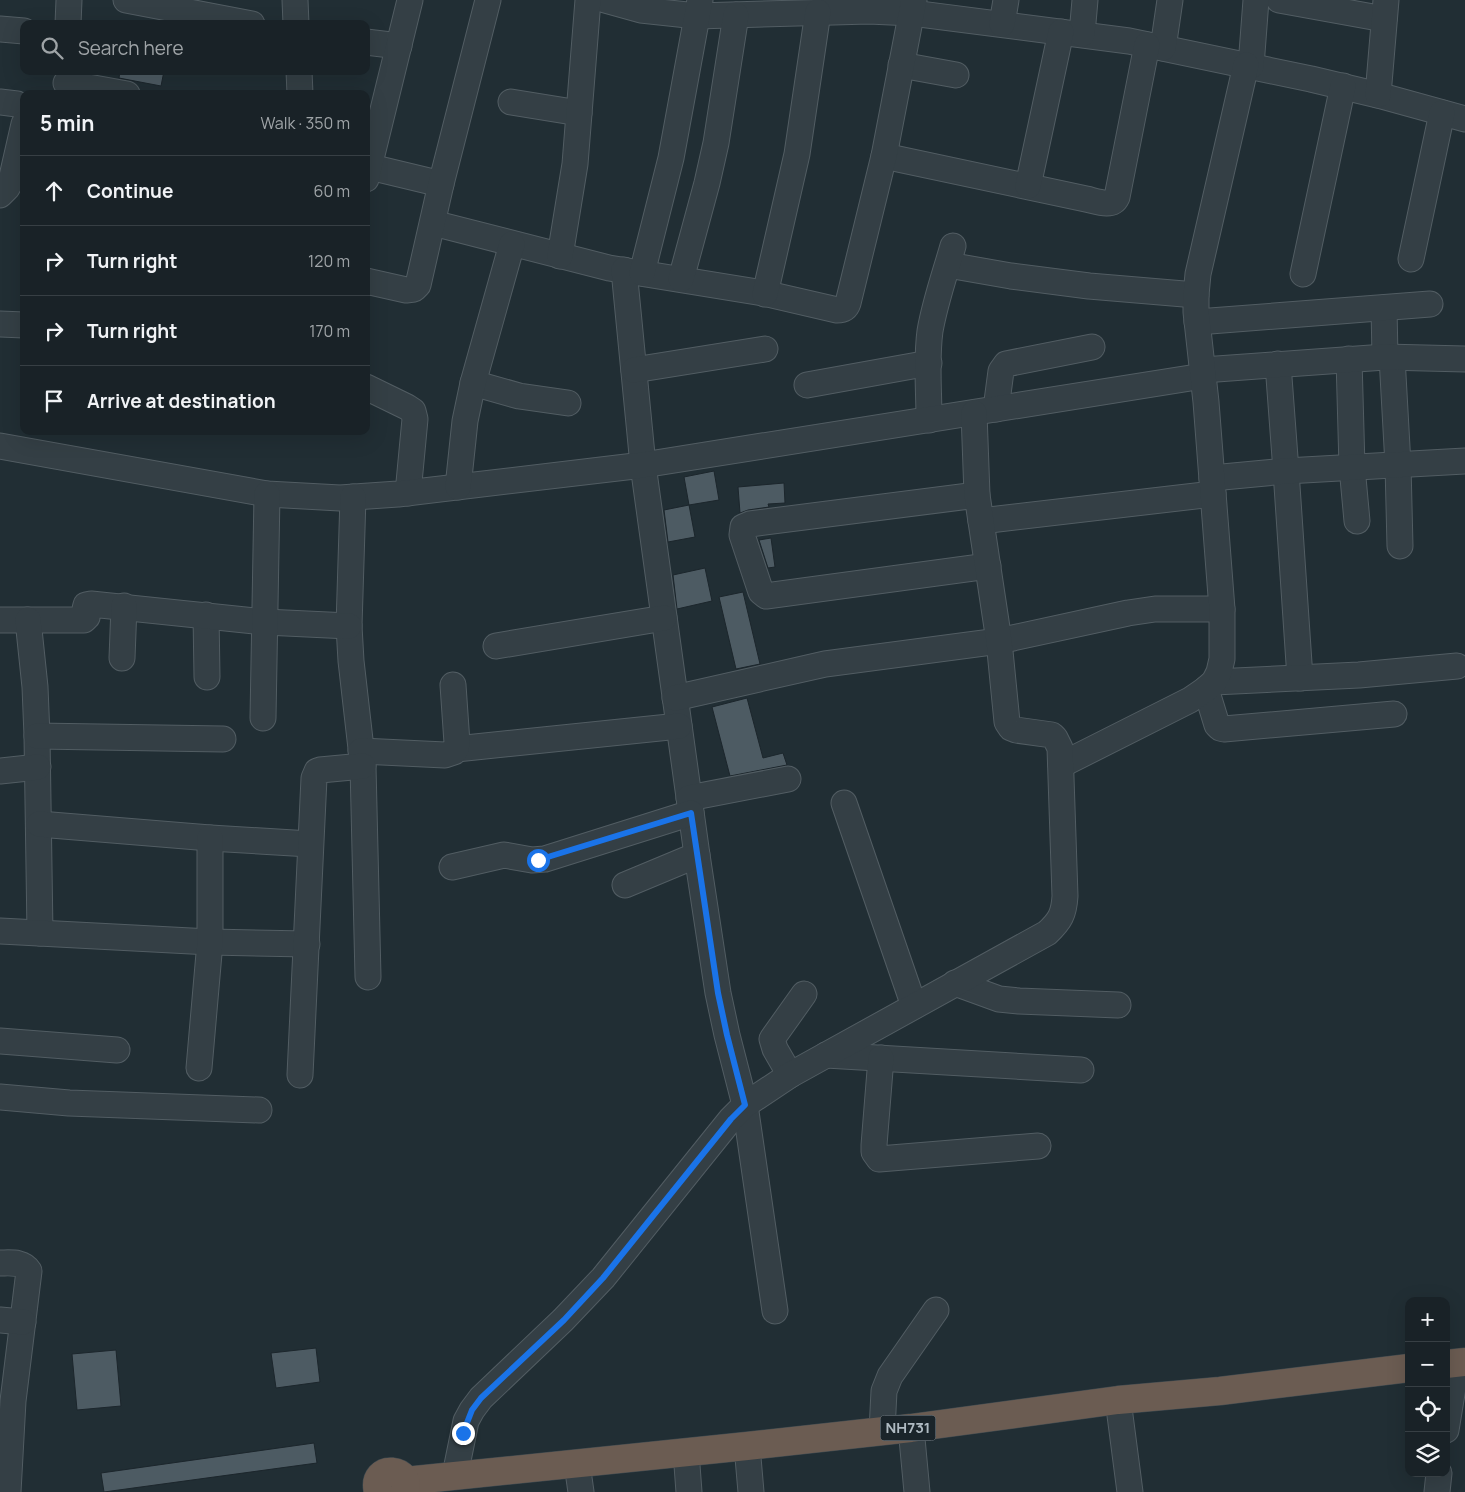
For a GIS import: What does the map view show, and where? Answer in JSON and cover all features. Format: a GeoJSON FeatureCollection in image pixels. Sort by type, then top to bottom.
{"type":"FeatureCollection","features":[{"type":"Feature","properties":{"kind":"highway","name":"NH731"},"geometry":{"type":"LineString","coordinates":[[378,1492],[376,1483],[386,1471],[394,1471],[401,1474],[405,1486],[455,1475],[577,1464],[911,1428],[1118,1400],[1405,1368]]}},
{"type":"Feature","properties":{"kind":"street"},"geometry":{"type":"LineString","coordinates":[[68,20],[69,0]]}},
{"type":"Feature","properties":{"kind":"street"},"geometry":{"type":"LineString","coordinates":[[126,0],[231,20]]}},
{"type":"Feature","properties":{"kind":"street"},"geometry":{"type":"LineString","coordinates":[[295,0],[296,20]]}},
{"type":"Feature","properties":{"kind":"street"},"geometry":{"type":"LineString","coordinates":[[370,159],[410,0]]}},
{"type":"Feature","properties":{"kind":"street"},"geometry":{"type":"LineString","coordinates":[[370,282],[406,290],[416,288],[420,282],[441,184],[488,0]]}},
{"type":"Feature","properties":{"kind":"street"},"geometry":{"type":"LineString","coordinates":[[560,256],[575,164],[588,0]]}},
{"type":"Feature","properties":{"kind":"street"},"geometry":{"type":"LineString","coordinates":[[605,0],[642,5],[746,10],[814,8],[869,11],[913,6],[1004,12],[1071,33],[1155,46],[1343,86],[1453,116],[1411,259]]}},
{"type":"Feature","properties":{"kind":"street"},"geometry":{"type":"LineString","coordinates":[[1028,186],[1071,33],[1086,0]]}},
{"type":"Feature","properties":{"kind":"street"},"geometry":{"type":"LineString","coordinates":[[884,156],[1106,203],[1116,200],[1155,46],[1170,0]]}},
{"type":"Feature","properties":{"kind":"street"},"geometry":{"type":"LineString","coordinates":[[1060,765],[1190,700],[1210,686],[1220,672],[1222,659],[1222,609],[1196,295],[1198,274],[1248,66],[1256,0]]}},
{"type":"Feature","properties":{"kind":"street"},"geometry":{"type":"LineString","coordinates":[[1279,0],[1385,10],[1378,95]]}},
{"type":"Feature","properties":{"kind":"street"},"geometry":{"type":"LineString","coordinates":[[432,223],[560,256],[633,272],[765,294],[837,310],[845,308],[848,303],[884,156],[913,6]]}},
{"type":"Feature","properties":{"kind":"street"},"geometry":{"type":"LineString","coordinates":[[698,8],[671,158],[633,272],[634,370],[644,465],[697,855],[718,993],[745,1105],[775,1311]]}},
{"type":"Feature","properties":{"kind":"street"},"geometry":{"type":"LineString","coordinates":[[765,294],[798,154],[814,8]]}},
{"type":"Feature","properties":{"kind":"street"},"geometry":{"type":"LineString","coordinates":[[680,279],[707,183],[746,10]]}},
{"type":"Feature","properties":{"kind":"street"},"geometry":{"type":"LineString","coordinates":[[0,28],[20,30]]}},
{"type":"Feature","properties":{"kind":"street"},"geometry":{"type":"LineString","coordinates":[[370,42],[399,46]]}},
{"type":"Feature","properties":{"kind":"street"},"geometry":{"type":"LineString","coordinates":[[901,65],[956,74]]}},
{"type":"Feature","properties":{"kind":"street"},"geometry":{"type":"LineString","coordinates":[[299,75],[300,90]]}},
{"type":"Feature","properties":{"kind":"street"},"geometry":{"type":"LineString","coordinates":[[66,83],[105,90]]}},
{"type":"Feature","properties":{"kind":"street"},"geometry":{"type":"LineString","coordinates":[[1303,274],[1343,86]]}},
{"type":"Feature","properties":{"kind":"street"},"geometry":{"type":"LineString","coordinates":[[0,102],[20,106]]}},
{"type":"Feature","properties":{"kind":"street"},"geometry":{"type":"LineString","coordinates":[[511,102],[579,113]]}},
{"type":"Feature","properties":{"kind":"street"},"geometry":{"type":"LineString","coordinates":[[1,194],[11,181],[20,142]]}},
{"type":"Feature","properties":{"kind":"street"},"geometry":{"type":"LineString","coordinates":[[370,172],[441,184]]}},
{"type":"Feature","properties":{"kind":"street"},"geometry":{"type":"LineString","coordinates":[[458,487],[465,422],[473,383],[512,244]]}},
{"type":"Feature","properties":{"kind":"street"},"geometry":{"type":"LineString","coordinates":[[930,420],[930,333],[935,305],[951,255],[1010,276],[1089,286],[1196,295]]}},
{"type":"Feature","properties":{"kind":"street"},"geometry":{"type":"LineString","coordinates":[[1197,322],[1430,304]]}},
{"type":"Feature","properties":{"kind":"street"},"geometry":{"type":"LineString","coordinates":[[1384,308],[1398,465],[1400,546]]}},
{"type":"Feature","properties":{"kind":"street"},"geometry":{"type":"LineString","coordinates":[[0,324],[20,324]]}},
{"type":"Feature","properties":{"kind":"street"},"geometry":{"type":"LineString","coordinates":[[455,1475],[466,1421],[481,1398],[564,1320],[603,1278],[731,1119],[745,1105],[790,1075],[1047,933],[1062,916],[1065,896],[1060,748],[1052,735],[1016,730],[1008,725],[999,641],[976,495],[985,411],[1001,371],[1006,364],[1092,348]]}},
{"type":"Feature","properties":{"kind":"street"},"geometry":{"type":"LineString","coordinates":[[634,370],[765,349]]}},
{"type":"Feature","properties":{"kind":"street"},"geometry":{"type":"LineString","coordinates":[[0,446],[267,494],[319,498],[353,497],[408,493],[644,465],[985,411],[1203,373],[1278,364],[1349,359],[1388,357],[1465,359]]}},
{"type":"Feature","properties":{"kind":"street"},"geometry":{"type":"LineString","coordinates":[[1349,359],[1352,468],[1357,521]]}},
{"type":"Feature","properties":{"kind":"street"},"geometry":{"type":"LineString","coordinates":[[807,385],[929,363]]}},
{"type":"Feature","properties":{"kind":"street"},"geometry":{"type":"LineString","coordinates":[[1278,364],[1300,678]]}},
{"type":"Feature","properties":{"kind":"street"},"geometry":{"type":"LineString","coordinates":[[473,383],[519,396],[568,402]]}},
{"type":"Feature","properties":{"kind":"street"},"geometry":{"type":"LineString","coordinates":[[370,389],[414,411],[415,419],[408,493]]}},
{"type":"Feature","properties":{"kind":"street"},"geometry":{"type":"LineString","coordinates":[[981,521],[1212,486],[1286,471],[1465,461]]}},
{"type":"Feature","properties":{"kind":"street"},"geometry":{"type":"LineString","coordinates":[[263,718],[267,494]]}},
{"type":"Feature","properties":{"kind":"street"},"geometry":{"type":"LineString","coordinates":[[976,495],[750,524],[743,527],[742,535],[761,592],[766,596],[988,566]]}},
{"type":"Feature","properties":{"kind":"street"},"geometry":{"type":"LineString","coordinates":[[353,497],[350,626],[352,671],[362,759],[368,977]]}},
{"type":"Feature","properties":{"kind":"street"},"geometry":{"type":"LineString","coordinates":[[0,620],[84,620],[87,617],[85,606],[89,604],[124,606],[265,622],[350,626]]}},
{"type":"Feature","properties":{"kind":"street"},"geometry":{"type":"LineString","coordinates":[[122,658],[124,606]]}},
{"type":"Feature","properties":{"kind":"street"},"geometry":{"type":"LineString","coordinates":[[676,698],[825,664],[999,641],[1144,610],[1222,609]]}},
{"type":"Feature","properties":{"kind":"street"},"geometry":{"type":"LineString","coordinates":[[206,616],[207,677]]}},
{"type":"Feature","properties":{"kind":"street"},"geometry":{"type":"LineString","coordinates":[[496,646],[664,618]]}},
{"type":"Feature","properties":{"kind":"street"},"geometry":{"type":"LineString","coordinates":[[28,620],[38,736],[40,933]]}},
{"type":"Feature","properties":{"kind":"street"},"geometry":{"type":"LineString","coordinates":[[1210,686],[1457,666]]}},
{"type":"Feature","properties":{"kind":"street"},"geometry":{"type":"LineString","coordinates":[[453,685],[456,749]]}},
{"type":"Feature","properties":{"kind":"street"},"geometry":{"type":"LineString","coordinates":[[1210,686],[1217,725],[1224,730],[1394,714]]}},
{"type":"Feature","properties":{"kind":"street"},"geometry":{"type":"LineString","coordinates":[[300,1075],[310,844],[314,778],[316,773],[320,770],[362,759],[445,755],[451,754],[456,749],[679,726]]}},
{"type":"Feature","properties":{"kind":"street"},"geometry":{"type":"LineString","coordinates":[[38,736],[223,739]]}},
{"type":"Feature","properties":{"kind":"street"},"geometry":{"type":"LineString","coordinates":[[0,771],[38,767]]}},
{"type":"Feature","properties":{"kind":"street"},"geometry":{"type":"LineString","coordinates":[[452,867],[504,855],[532,860],[545,859],[690,806],[788,779]]}},
{"type":"Feature","properties":{"kind":"street"},"geometry":{"type":"LineString","coordinates":[[844,803],[914,1006]]}},
{"type":"Feature","properties":{"kind":"street"},"geometry":{"type":"LineString","coordinates":[[39,824],[310,844]]}},
{"type":"Feature","properties":{"kind":"street"},"geometry":{"type":"LineString","coordinates":[[199,1068],[210,942],[210,838]]}},
{"type":"Feature","properties":{"kind":"street"},"geometry":{"type":"LineString","coordinates":[[625,884],[697,855]]}},
{"type":"Feature","properties":{"kind":"street"},"geometry":{"type":"LineString","coordinates":[[0,931],[210,942],[307,944]]}},
{"type":"Feature","properties":{"kind":"street"},"geometry":{"type":"LineString","coordinates":[[955,984],[999,998],[1019,1001],[1118,1005]]}},
{"type":"Feature","properties":{"kind":"street"},"geometry":{"type":"LineString","coordinates":[[790,1075],[775,1050],[772,1039],[804,994]]}},
{"type":"Feature","properties":{"kind":"street"},"geometry":{"type":"LineString","coordinates":[[0,1041],[117,1050]]}},
{"type":"Feature","properties":{"kind":"street"},"geometry":{"type":"LineString","coordinates":[[826,1055],[1082,1070]]}},
{"type":"Feature","properties":{"kind":"street"},"geometry":{"type":"LineString","coordinates":[[881,1058],[874,1145],[874,1152],[879,1160],[1038,1146]]}},
{"type":"Feature","properties":{"kind":"street"},"geometry":{"type":"LineString","coordinates":[[0,1097],[69,1102],[259,1110]]}},
{"type":"Feature","properties":{"kind":"street"},"geometry":{"type":"LineString","coordinates":[[0,1263],[22,1264],[29,1271],[11,1321],[13,1401],[6,1440],[8,1492]]}},
{"type":"Feature","properties":{"kind":"street"},"geometry":{"type":"LineString","coordinates":[[882,1431],[885,1385],[936,1310]]}},
{"type":"Feature","properties":{"kind":"street"},"geometry":{"type":"LineString","coordinates":[[1450,1403],[1456,1363]]}},
{"type":"Feature","properties":{"kind":"street"},"geometry":{"type":"LineString","coordinates":[[1118,1400],[1130,1492]]}},
{"type":"Feature","properties":{"kind":"street"},"geometry":{"type":"LineString","coordinates":[[911,1428],[916,1492]]}},
{"type":"Feature","properties":{"kind":"street"},"geometry":{"type":"LineString","coordinates":[[747,1446],[751,1492]]}},
{"type":"Feature","properties":{"kind":"street"},"geometry":{"type":"LineString","coordinates":[[686,1452],[689,1492]]}},
{"type":"Feature","properties":{"kind":"street"},"geometry":{"type":"LineString","coordinates":[[577,1464],[581,1492]]}},
{"type":"Feature","properties":{"kind":"street"},"geometry":{"type":"LineString","coordinates":[[1437,1492],[1439,1477]]}},
{"type":"Feature","properties":{"kind":"building"},"geometry":{"type":"Polygon","coordinates":[[[119,75],[163,75],[161,86],[119,78],[119,75]]]}},
{"type":"Feature","properties":{"kind":"building"},"geometry":{"type":"Polygon","coordinates":[[[714,471],[719,500],[689,505],[684,477],[714,471]]]}},
{"type":"Feature","properties":{"kind":"building"},"geometry":{"type":"Polygon","coordinates":[[[784,483],[785,503],[768,504],[769,507],[740,513],[738,487],[784,483]]]}},
{"type":"Feature","properties":{"kind":"building"},"geometry":{"type":"Polygon","coordinates":[[[689,505],[695,537],[668,542],[664,510],[689,505]]]}},
{"type":"Feature","properties":{"kind":"building"},"geometry":{"type":"Polygon","coordinates":[[[771,538],[775,567],[768,568],[759,540],[771,538]]]}},
{"type":"Feature","properties":{"kind":"building"},"geometry":{"type":"Polygon","coordinates":[[[705,568],[712,601],[677,609],[673,575],[705,568]]]}},
{"type":"Feature","properties":{"kind":"building"},"geometry":{"type":"Polygon","coordinates":[[[743,592],[760,664],[736,669],[719,597],[743,592]]]}},
{"type":"Feature","properties":{"kind":"building"},"geometry":{"type":"Polygon","coordinates":[[[747,698],[763,758],[783,753],[787,765],[730,776],[712,707],[747,698]]]}},
{"type":"Feature","properties":{"kind":"building"},"geometry":{"type":"Polygon","coordinates":[[[316,1348],[320,1382],[276,1388],[271,1353],[316,1348]]]}},
{"type":"Feature","properties":{"kind":"building"},"geometry":{"type":"Polygon","coordinates":[[[116,1350],[121,1406],[77,1410],[72,1354],[116,1350]]]}},
{"type":"Feature","properties":{"kind":"building"},"geometry":{"type":"Polygon","coordinates":[[[314,1443],[317,1463],[104,1492],[101,1473],[314,1443]]]}},
{"type":"Feature","properties":{"kind":"route"},"geometry":{"type":"LineString","coordinates":[[463,1433],[466,1421],[481,1398],[564,1320],[603,1278],[731,1119],[745,1105],[718,993],[691,813],[538,860]]}}]}
